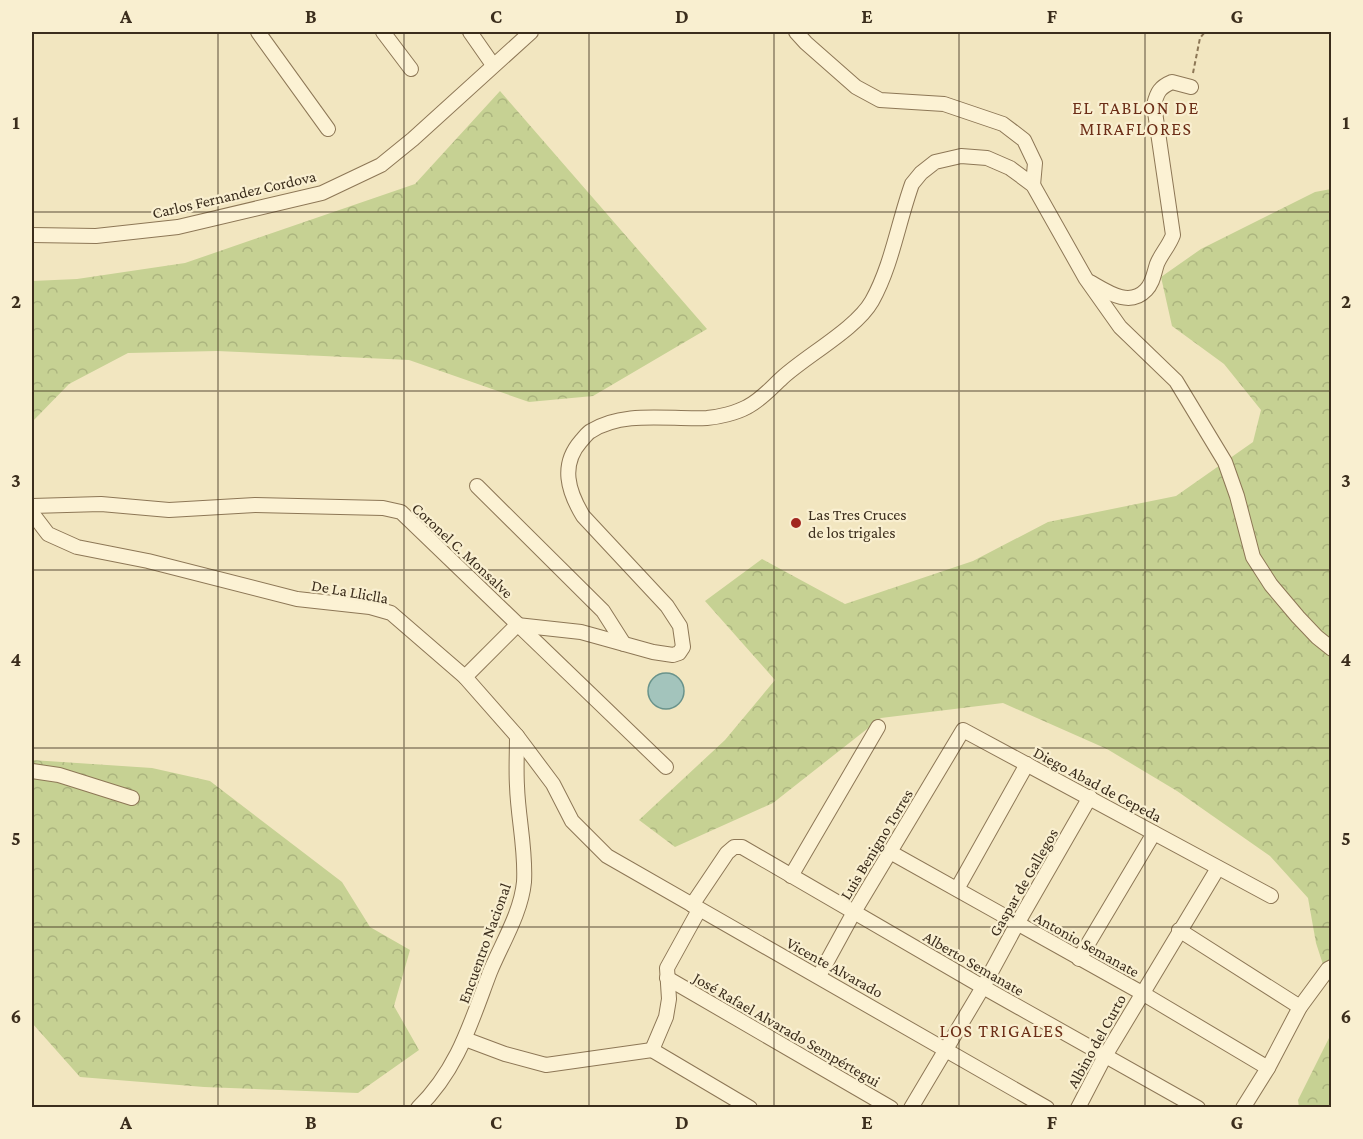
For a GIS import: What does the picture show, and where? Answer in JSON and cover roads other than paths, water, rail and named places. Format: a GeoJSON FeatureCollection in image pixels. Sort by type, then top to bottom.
{"type":"FeatureCollection","features":[{"type":"Feature","properties":{"kind":"street"},"geometry":{"type":"LineString","coordinates":[[258,32],[328,129]]}},
{"type":"Feature","properties":{"kind":"street"},"geometry":{"type":"LineString","coordinates":[[383,32],[411,69]]}},
{"type":"Feature","properties":{"kind":"street"},"geometry":{"type":"LineString","coordinates":[[470,32],[494,65]]}},
{"type":"Feature","properties":{"kind":"street","name":"Carlos Fernandez Cordova"},"geometry":{"type":"LineString","coordinates":[[32,236],[96,236],[178,227],[322,193],[381,165],[531,32]]}},
{"type":"Feature","properties":{"kind":"street"},"geometry":{"type":"LineString","coordinates":[[796,32],[856,87],[880,100],[944,104],[1003,124],[1024,140],[1035,163],[1033,185]]}},
{"type":"Feature","properties":{"kind":"street"},"geometry":{"type":"LineString","coordinates":[[1086,279],[1114,296],[1129,298],[1146,291],[1157,264],[1170,246],[1173,235],[1154,105],[1157,92],[1163,85],[1172,82],[1191,87]]}},
{"type":"Feature","properties":{"kind":"street"},"geometry":{"type":"LineString","coordinates":[[465,677],[517,625],[560,628],[673,655],[679,653],[683,647],[684,638],[680,626],[667,606],[583,516],[574,500],[568,484],[568,470],[573,451],[590,432],[620,420],[710,418],[747,407],[766,393],[782,377],[854,322],[870,304],[884,279],[912,184],[935,162],[961,156],[987,158],[1010,168],[1033,185],[1086,279],[1120,327],[1176,381],[1225,462],[1237,496],[1253,557],[1271,585],[1317,637],[1332,649]]}},
{"type":"Feature","properties":{"kind":"street"},"geometry":{"type":"LineString","coordinates":[[477,486],[603,612],[624,644]]}},
{"type":"Feature","properties":{"kind":"street","name":"Coronel C. Monsalve"},"geometry":{"type":"LineString","coordinates":[[32,506],[100,504],[169,510],[255,505],[383,508],[401,512],[666,767]]}},
{"type":"Feature","properties":{"kind":"street","name":"De La Lliclla"},"geometry":{"type":"LineString","coordinates":[[32,513],[48,534],[77,547],[148,561],[297,598],[370,607],[391,613],[465,677],[517,736],[554,784],[572,821],[607,856]]}},
{"type":"Feature","properties":{"kind":"street"},"geometry":{"type":"LineString","coordinates":[[587,634],[600,625],[603,612]]}},
{"type":"Feature","properties":{"kind":"street"},"geometry":{"type":"LineString","coordinates":[[791,876],[878,727]]}},
{"type":"Feature","properties":{"kind":"street","name":"Diego Abad de Cepeda"},"geometry":{"type":"LineString","coordinates":[[963,730],[1271,896]]}},
{"type":"Feature","properties":{"kind":"street","name":"Luis Benigno Torres"},"geometry":{"type":"LineString","coordinates":[[819,976],[854,912],[963,730]]}},
{"type":"Feature","properties":{"kind":"street","name":"Encuentro Nacional"},"geometry":{"type":"LineString","coordinates":[[418,1107],[436,1090],[465,1039],[490,972],[515,915],[524,884],[524,852],[517,785],[517,736]]}},
{"type":"Feature","properties":{"kind":"street"},"geometry":{"type":"LineString","coordinates":[[957,889],[1027,764]]}},
{"type":"Feature","properties":{"kind":"street"},"geometry":{"type":"LineString","coordinates":[[32,771],[59,775],[132,798]]}},
{"type":"Feature","properties":{"kind":"street","name":"Gaspar de Gallegos"},"geometry":{"type":"LineString","coordinates":[[911,1107],[983,987],[1090,797]]}},
{"type":"Feature","properties":{"kind":"street"},"geometry":{"type":"LineString","coordinates":[[1079,959],[1154,833]]}},
{"type":"Feature","properties":{"kind":"street","name":"Alberto Semanate"},"geometry":{"type":"LineString","coordinates":[[695,908],[727,853],[734,847],[742,847],[983,987],[1198,1107]]}},
{"type":"Feature","properties":{"kind":"street","name":"Antonio Semanate"},"geometry":{"type":"LineString","coordinates":[[890,852],[1142,993],[1268,1068]]}},
{"type":"Feature","properties":{"kind":"street","name":"Vicente Alvarado"},"geometry":{"type":"LineString","coordinates":[[607,856],[1047,1107]]}},
{"type":"Feature","properties":{"kind":"street","name":"Albino del Curto"},"geometry":{"type":"LineString","coordinates":[[1077,1107],[1179,930],[1218,868]]}},
{"type":"Feature","properties":{"kind":"street"},"geometry":{"type":"LineString","coordinates":[[652,1050],[666,1017],[669,999],[667,968],[695,908]]}},
{"type":"Feature","properties":{"kind":"street"},"geometry":{"type":"LineString","coordinates":[[1179,930],[1300,1007]]}},
{"type":"Feature","properties":{"kind":"street"},"geometry":{"type":"LineString","coordinates":[[1243,1107],[1268,1068],[1300,1007],[1332,966]]}},
{"type":"Feature","properties":{"kind":"street","name":"José Rafael Alvarado Sempértegui"},"geometry":{"type":"LineString","coordinates":[[667,978],[891,1107]]}},
{"type":"Feature","properties":{"kind":"street"},"geometry":{"type":"LineString","coordinates":[[465,1039],[505,1054],[546,1065],[652,1050],[750,1107]]}},
{"type":"Feature","properties":{"kind":"water"},"geometry":{"type":"Polygon","coordinates":[[[666,673],[679,678],[684,691],[679,704],[666,709],[653,704],[648,691],[653,678],[666,673]]]}},
{"type":"Feature","properties":{"kind":"place","name":"Las Tres Cruces de los trigales"},"geometry":{"type":"Point","coordinates":[796,523]}},
{"type":"Feature","properties":{"kind":"district","name":"EL TABLON DE MIRAFLORES"},"geometry":{"type":"Point","coordinates":[1136,118]}},
{"type":"Feature","properties":{"kind":"district","name":"LOS TRIGALES"},"geometry":{"type":"Point","coordinates":[1002,1031]}}]}
